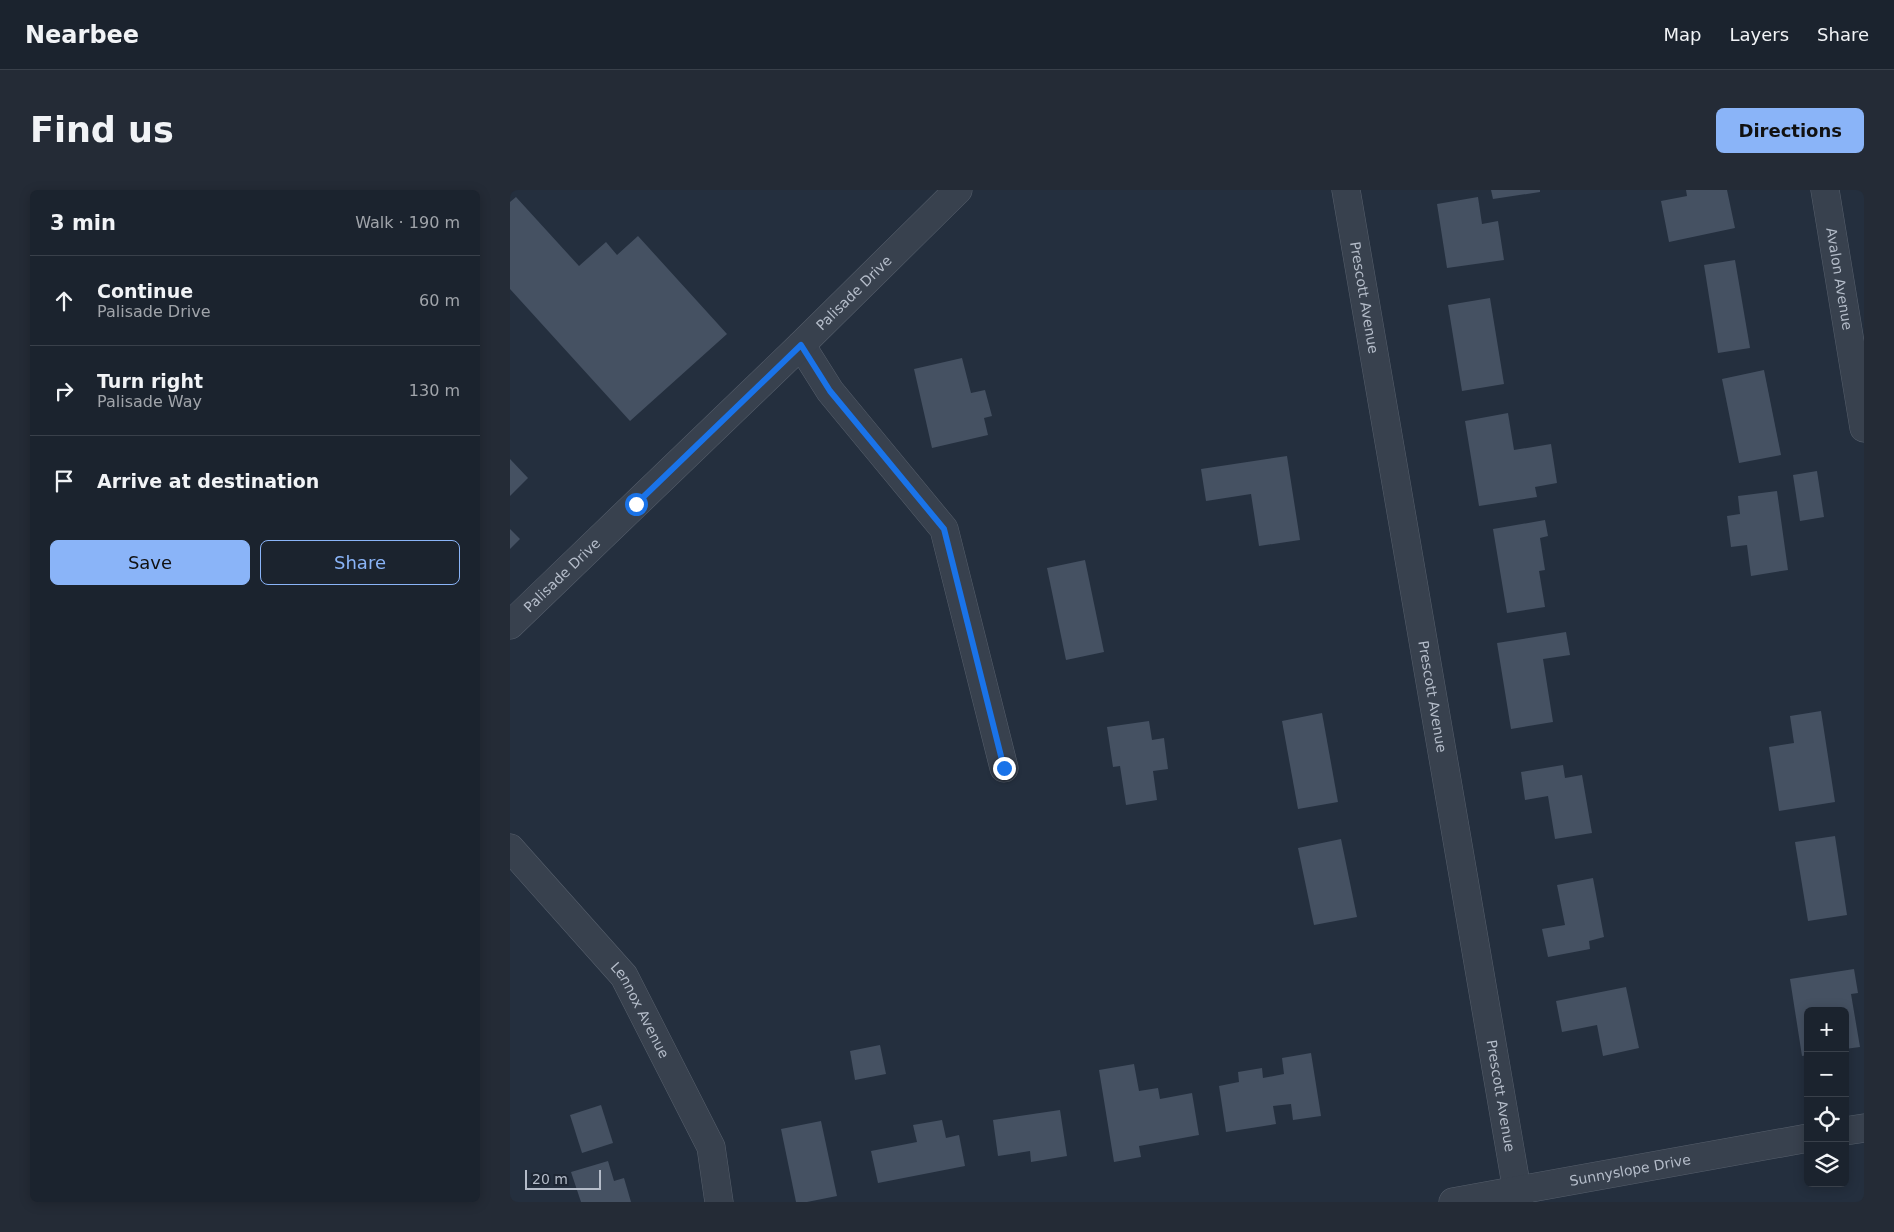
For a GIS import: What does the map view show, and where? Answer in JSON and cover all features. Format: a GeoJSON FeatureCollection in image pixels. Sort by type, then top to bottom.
{"type":"FeatureCollection","features":[{"type":"Feature","properties":{"kind":"street","name":"Palisade Drive"},"geometry":{"type":"LineString","coordinates":[[510,625],[801,345],[958,190]]}},
{"type":"Feature","properties":{"kind":"street","name":"Prescott Avenue"},"geometry":{"type":"LineString","coordinates":[[1346,190],[1518,1197]]}},
{"type":"Feature","properties":{"kind":"street","name":"Avalon Avenue"},"geometry":{"type":"LineString","coordinates":[[1826,190],[1864,428]]}},
{"type":"Feature","properties":{"kind":"street"},"geometry":{"type":"LineString","coordinates":[[801,345],[830,391],[944,529],[1004,768]]}},
{"type":"Feature","properties":{"kind":"street","name":"Lennox Avenue"},"geometry":{"type":"LineString","coordinates":[[510,848],[624,976],[711,1147],[719,1202]]}},
{"type":"Feature","properties":{"kind":"street"},"geometry":{"type":"LineString","coordinates":[[1849,1131],[1864,1128]]}},
{"type":"Feature","properties":{"kind":"street","name":"Sunnyslope Drive"},"geometry":{"type":"LineString","coordinates":[[1453,1202],[1518,1197],[1804,1139]]}},
{"type":"Feature","properties":{"kind":"building"},"geometry":{"type":"Polygon","coordinates":[[[1491,190],[1540,190],[1540,192],[1493,199],[1491,190]]]}},
{"type":"Feature","properties":{"kind":"building"},"geometry":{"type":"Polygon","coordinates":[[[1686,190],[1727,190],[1735,228],[1669,242],[1661,201],[1687,196],[1686,190]]]}},
{"type":"Feature","properties":{"kind":"building"},"geometry":{"type":"Polygon","coordinates":[[[516,197],[579,266],[606,242],[617,255],[638,236],[727,334],[630,421],[510,289],[510,202],[516,197]]]}},
{"type":"Feature","properties":{"kind":"building"},"geometry":{"type":"Polygon","coordinates":[[[1478,197],[1482,224],[1498,221],[1504,260],[1447,268],[1437,204],[1478,197]]]}},
{"type":"Feature","properties":{"kind":"building"},"geometry":{"type":"Polygon","coordinates":[[[1735,260],[1750,348],[1718,353],[1704,265],[1735,260]]]}},
{"type":"Feature","properties":{"kind":"building"},"geometry":{"type":"Polygon","coordinates":[[[1490,298],[1504,384],[1462,391],[1448,305],[1490,298]]]}},
{"type":"Feature","properties":{"kind":"building"},"geometry":{"type":"Polygon","coordinates":[[[962,358],[971,393],[985,390],[992,416],[984,418],[988,435],[932,448],[914,369],[962,358]]]}},
{"type":"Feature","properties":{"kind":"building"},"geometry":{"type":"Polygon","coordinates":[[[1764,370],[1781,455],[1739,463],[1722,379],[1764,370]]]}},
{"type":"Feature","properties":{"kind":"building"},"geometry":{"type":"Polygon","coordinates":[[[1508,413],[1514,450],[1551,444],[1557,483],[1535,487],[1537,497],[1479,506],[1465,421],[1508,413]]]}},
{"type":"Feature","properties":{"kind":"building"},"geometry":{"type":"Polygon","coordinates":[[[1287,456],[1300,540],[1259,546],[1251,494],[1206,501],[1201,469],[1287,456]]]}},
{"type":"Feature","properties":{"kind":"building"},"geometry":{"type":"Polygon","coordinates":[[[510,459],[528,478],[510,496],[510,459]]]}},
{"type":"Feature","properties":{"kind":"building"},"geometry":{"type":"Polygon","coordinates":[[[1817,471],[1824,517],[1800,521],[1793,475],[1817,471]]]}},
{"type":"Feature","properties":{"kind":"building"},"geometry":{"type":"Polygon","coordinates":[[[1777,491],[1788,570],[1751,576],[1747,545],[1731,547],[1727,516],[1740,514],[1738,496],[1777,491]]]}},
{"type":"Feature","properties":{"kind":"building"},"geometry":{"type":"Polygon","coordinates":[[[1545,520],[1548,536],[1540,538],[1545,570],[1539,571],[1545,607],[1507,613],[1493,529],[1545,520]]]}},
{"type":"Feature","properties":{"kind":"building"},"geometry":{"type":"Polygon","coordinates":[[[510,529],[520,539],[510,549],[510,529]]]}},
{"type":"Feature","properties":{"kind":"building"},"geometry":{"type":"Polygon","coordinates":[[[1085,560],[1104,652],[1066,660],[1047,568],[1085,560]]]}},
{"type":"Feature","properties":{"kind":"building"},"geometry":{"type":"Polygon","coordinates":[[[1566,632],[1570,655],[1543,659],[1553,722],[1511,729],[1497,643],[1566,632]]]}},
{"type":"Feature","properties":{"kind":"building"},"geometry":{"type":"Polygon","coordinates":[[[1821,711],[1835,802],[1779,811],[1769,747],[1794,743],[1790,716],[1821,711]]]}},
{"type":"Feature","properties":{"kind":"building"},"geometry":{"type":"Polygon","coordinates":[[[1322,713],[1338,802],[1298,809],[1282,721],[1322,713]]]}},
{"type":"Feature","properties":{"kind":"building"},"geometry":{"type":"Polygon","coordinates":[[[1149,721],[1152,740],[1164,738],[1168,769],[1153,771],[1157,800],[1126,805],[1120,766],[1113,767],[1107,727],[1149,721]]]}},
{"type":"Feature","properties":{"kind":"building"},"geometry":{"type":"Polygon","coordinates":[[[1563,765],[1565,778],[1582,775],[1592,833],[1555,839],[1548,796],[1525,800],[1521,772],[1563,765]]]}},
{"type":"Feature","properties":{"kind":"building"},"geometry":{"type":"Polygon","coordinates":[[[1835,836],[1847,915],[1808,921],[1795,842],[1835,836]]]}},
{"type":"Feature","properties":{"kind":"building"},"geometry":{"type":"Polygon","coordinates":[[[1341,839],[1357,917],[1314,925],[1298,848],[1341,839]]]}},
{"type":"Feature","properties":{"kind":"building"},"geometry":{"type":"Polygon","coordinates":[[[1593,878],[1604,937],[1589,941],[1590,949],[1548,957],[1542,929],[1565,925],[1557,885],[1593,878]]]}},
{"type":"Feature","properties":{"kind":"building"},"geometry":{"type":"Polygon","coordinates":[[[1854,969],[1858,993],[1851,994],[1860,1047],[1849,1048],[1849,1007],[1804,1007],[1804,1056],[1802,1056],[1790,979],[1854,969]]]}},
{"type":"Feature","properties":{"kind":"building"},"geometry":{"type":"Polygon","coordinates":[[[1626,987],[1639,1048],[1603,1056],[1597,1025],[1562,1032],[1556,1001],[1626,987]]]}},
{"type":"Feature","properties":{"kind":"building"},"geometry":{"type":"Polygon","coordinates":[[[880,1045],[886,1074],[855,1080],[850,1051],[880,1045]]]}},
{"type":"Feature","properties":{"kind":"building"},"geometry":{"type":"Polygon","coordinates":[[[1311,1053],[1321,1116],[1293,1120],[1291,1104],[1273,1106],[1276,1124],[1226,1132],[1219,1086],[1239,1082],[1238,1072],[1262,1068],[1263,1078],[1284,1074],[1282,1058],[1311,1053]]]}},
{"type":"Feature","properties":{"kind":"building"},"geometry":{"type":"Polygon","coordinates":[[[1134,1064],[1139,1091],[1158,1088],[1160,1099],[1192,1093],[1199,1135],[1139,1146],[1141,1157],[1114,1162],[1099,1070],[1134,1064]]]}},
{"type":"Feature","properties":{"kind":"building"},"geometry":{"type":"Polygon","coordinates":[[[601,1105],[613,1143],[582,1153],[570,1115],[601,1105]]]}},
{"type":"Feature","properties":{"kind":"building"},"geometry":{"type":"Polygon","coordinates":[[[1060,1110],[1067,1156],[1031,1162],[1030,1151],[998,1156],[993,1120],[1060,1110]]]}},
{"type":"Feature","properties":{"kind":"building"},"geometry":{"type":"Polygon","coordinates":[[[942,1120],[946,1138],[959,1135],[965,1166],[878,1183],[871,1151],[917,1142],[913,1125],[942,1120]]]}},
{"type":"Feature","properties":{"kind":"building"},"geometry":{"type":"Polygon","coordinates":[[[821,1121],[837,1196],[807,1202],[796,1202],[781,1129],[821,1121]]]}},
{"type":"Feature","properties":{"kind":"building"},"geometry":{"type":"Polygon","coordinates":[[[608,1161],[614,1181],[624,1178],[631,1202],[581,1202],[571,1172],[608,1161]]]}},
{"type":"Feature","properties":{"kind":"route"},"geometry":{"type":"LineString","coordinates":[[636,504],[801,345],[830,391],[944,529],[1004,768]]}}]}
